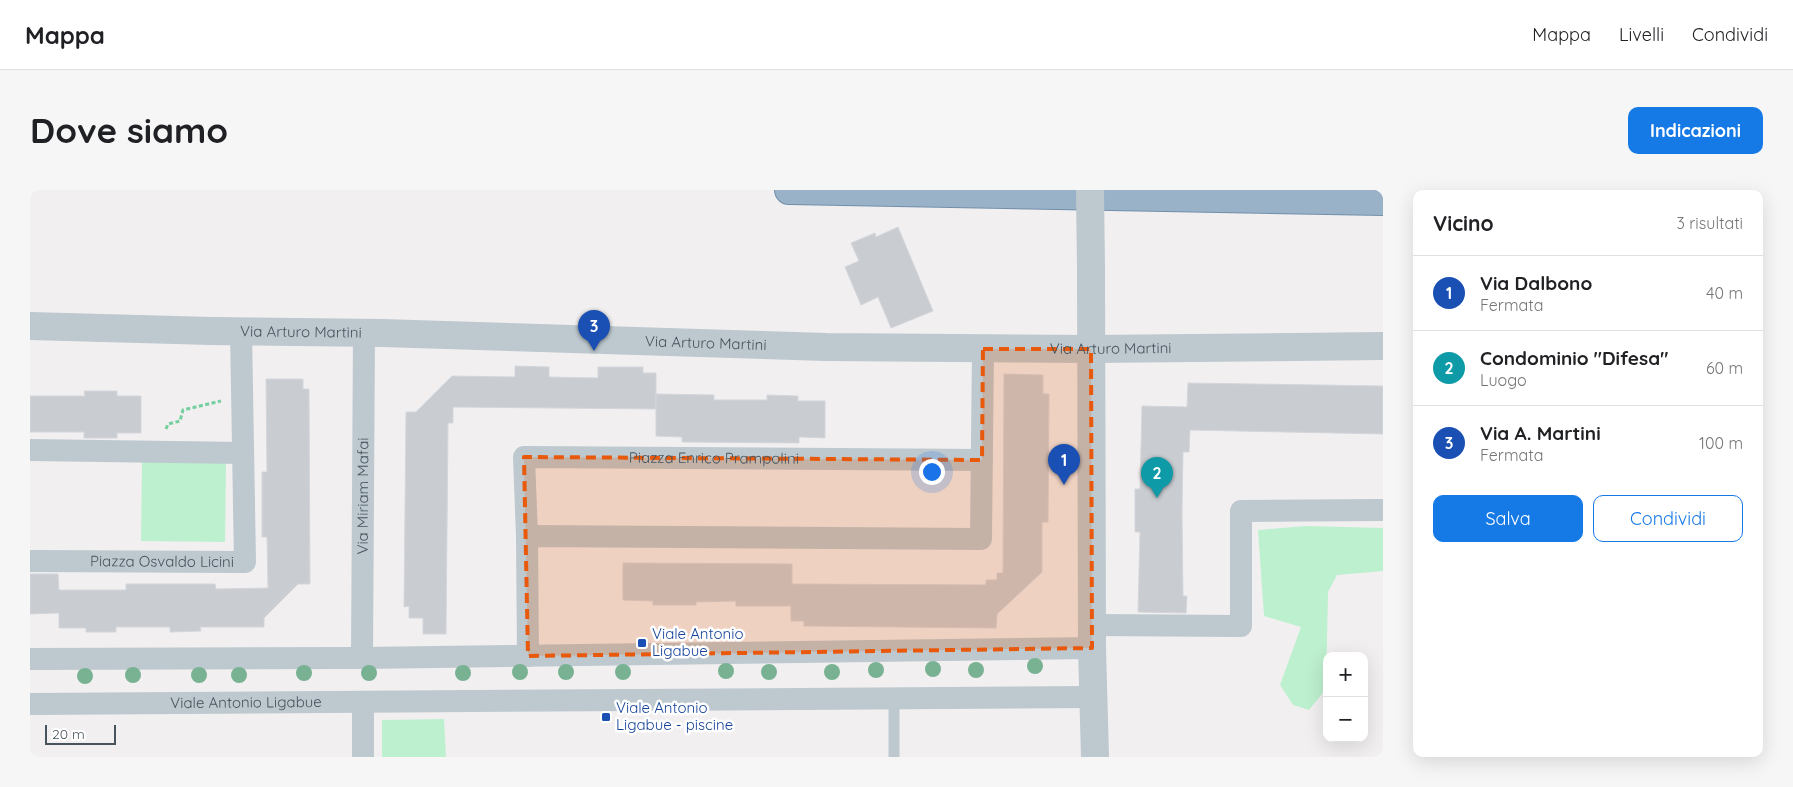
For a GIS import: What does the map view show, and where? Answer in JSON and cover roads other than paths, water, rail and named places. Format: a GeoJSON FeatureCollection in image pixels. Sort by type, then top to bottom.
{"type":"FeatureCollection","features":[{"type":"Feature","properties":{"kind":"highway"},"geometry":{"type":"LineString","coordinates":[[789,190],[1383,201]]}},
{"type":"Feature","properties":{"kind":"street"},"geometry":{"type":"LineString","coordinates":[[1090,190],[1092,697],[1095,757]]}},
{"type":"Feature","properties":{"kind":"street","name":"Via Arturo Martini"},"geometry":{"type":"LineString","coordinates":[[30,326],[241,332],[364,332],[826,347],[1091,349],[1383,346]]}},
{"type":"Feature","properties":{"kind":"street","name":"Piazza Osvaldo Licini"},"geometry":{"type":"LineString","coordinates":[[30,561],[245,562],[241,332]]}},
{"type":"Feature","properties":{"kind":"street","name":"Via Miriam Mafai"},"geometry":{"type":"LineString","coordinates":[[362,658],[364,332]]}},
{"type":"Feature","properties":{"kind":"street"},"geometry":{"type":"LineString","coordinates":[[527,536],[981,539],[983,349]]}},
{"type":"Feature","properties":{"kind":"street"},"geometry":{"type":"LineString","coordinates":[[30,450],[243,453]]}},
{"type":"Feature","properties":{"kind":"street","name":"Piazza Enrico Prampolini"},"geometry":{"type":"LineString","coordinates":[[528,656],[524,457],[982,460]]}},
{"type":"Feature","properties":{"kind":"street"},"geometry":{"type":"LineString","coordinates":[[30,659],[528,656],[1092,636],[1241,626],[1241,512],[1383,510]]}},
{"type":"Feature","properties":{"kind":"street","name":"Viale Antonio Ligabue"},"geometry":{"type":"LineString","coordinates":[[30,704],[1092,697]]}},
{"type":"Feature","properties":{"kind":"street"},"geometry":{"type":"LineString","coordinates":[[363,703],[363,757]]}},
{"type":"Feature","properties":{"kind":"lane"},"geometry":{"type":"LineString","coordinates":[[894,698],[894,757]]}},
{"type":"Feature","properties":{"kind":"place","name":"Via A. Martini"},"geometry":{"type":"Point","coordinates":[594,351]}},
{"type":"Feature","properties":{"kind":"place","name":"Via Dalbono"},"geometry":{"type":"Point","coordinates":[1064,485]}},
{"type":"Feature","properties":{"kind":"place","name":"Condominio \"Difesa\""},"geometry":{"type":"Point","coordinates":[1157,498]}},
{"type":"Feature","properties":{"kind":"place","name":"Viale Antonio Ligabue"},"geometry":{"type":"Point","coordinates":[642,643]}},
{"type":"Feature","properties":{"kind":"place","name":"Viale Antonio Ligabue - piscine"},"geometry":{"type":"Point","coordinates":[606,717]}}]}
